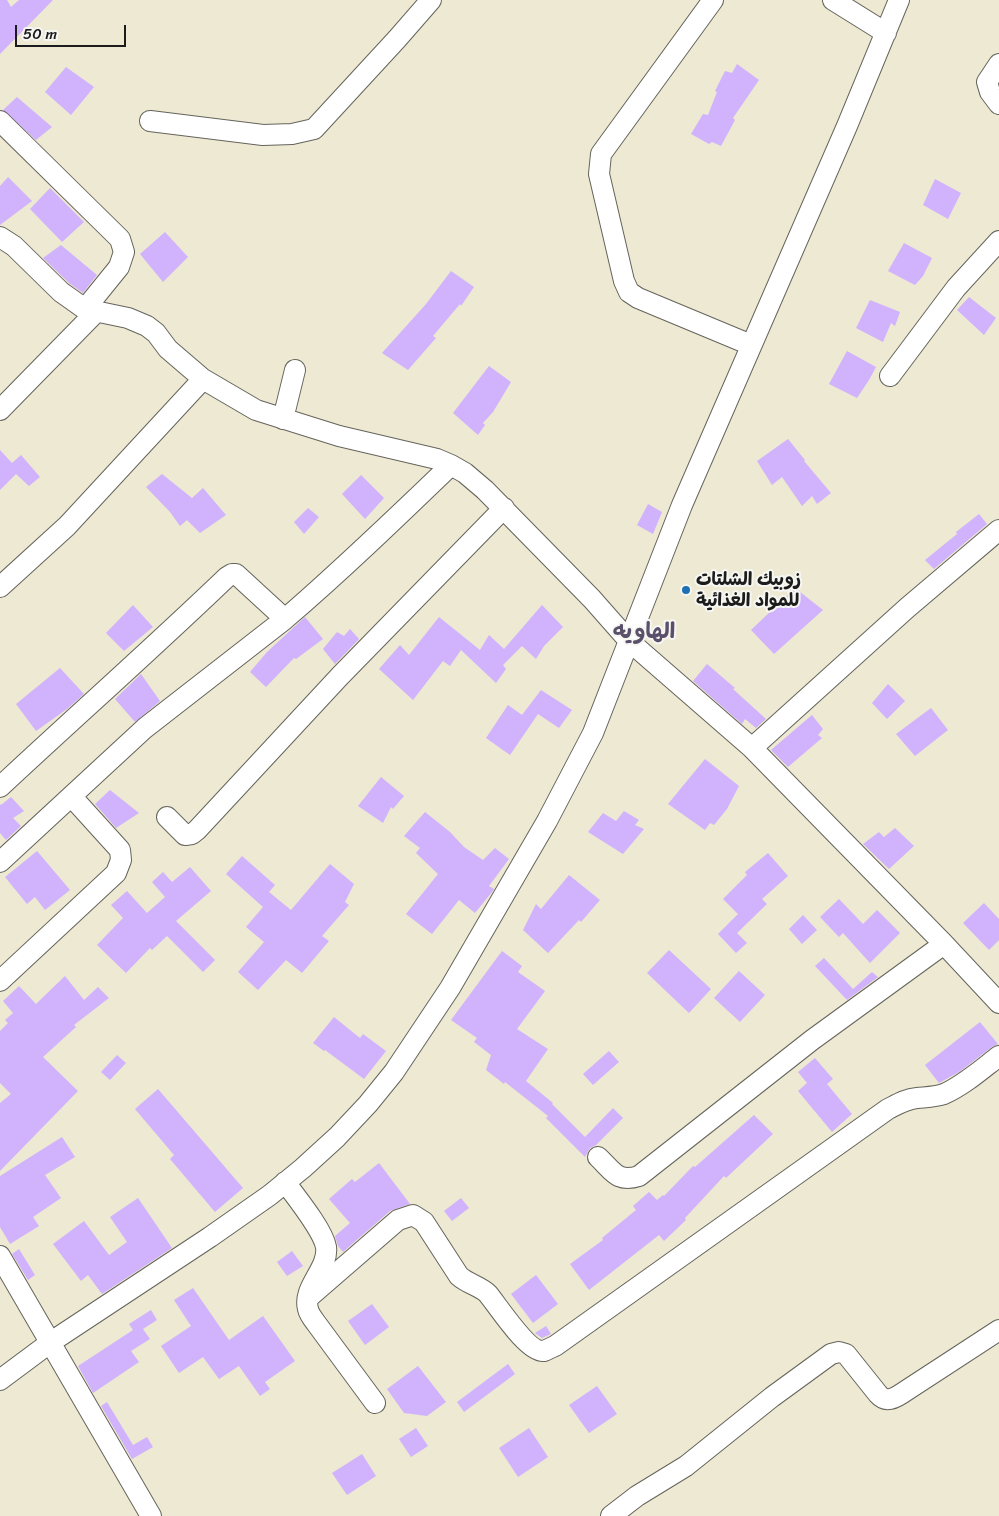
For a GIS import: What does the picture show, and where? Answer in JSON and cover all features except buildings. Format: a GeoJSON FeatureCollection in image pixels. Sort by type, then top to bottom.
{"type":"FeatureCollection","features":[{"type":"Feature","properties":{"kind":"street"},"geometry":{"type":"LineString","coordinates":[[150,121],[263,135],[292,134],[314,129],[431,0]]}},
{"type":"Feature","properties":{"kind":"street"},"geometry":{"type":"LineString","coordinates":[[713,0],[601,154],[599,174],[624,281],[629,292],[638,298],[751,345]]}},
{"type":"Feature","properties":{"kind":"street"},"geometry":{"type":"LineString","coordinates":[[834,0],[886,34]]}},
{"type":"Feature","properties":{"kind":"street"},"geometry":{"type":"LineString","coordinates":[[0,1380],[51,1342],[270,1195],[337,1137],[368,1104],[394,1072],[450,988],[546,821],[593,733],[682,505],[899,0]]}},
{"type":"Feature","properties":{"kind":"street"},"geometry":{"type":"LineString","coordinates":[[999,64],[987,82],[990,92],[999,104]]}},
{"type":"Feature","properties":{"kind":"street"},"geometry":{"type":"LineString","coordinates":[[0,121],[120,239],[124,252],[119,267],[90,311],[0,410]]}},
{"type":"Feature","properties":{"kind":"street"},"geometry":{"type":"LineString","coordinates":[[0,237],[14,246],[61,292],[90,311],[128,318],[147,326],[156,333],[168,349],[203,379],[256,410],[340,436],[437,459],[451,465],[474,480],[504,508],[605,612],[629,641],[752,748],[944,944],[999,1003]]}},
{"type":"Feature","properties":{"kind":"street"},"geometry":{"type":"LineString","coordinates":[[890,376],[956,288],[999,241]]}},
{"type":"Feature","properties":{"kind":"street"},"geometry":{"type":"LineString","coordinates":[[283,419],[295,370]]}},
{"type":"Feature","properties":{"kind":"street"},"geometry":{"type":"LineString","coordinates":[[0,588],[67,526],[203,379]]}},
{"type":"Feature","properties":{"kind":"street"},"geometry":{"type":"LineString","coordinates":[[0,862],[72,796],[81,785],[145,728],[301,607],[451,465]]}},
{"type":"Feature","properties":{"kind":"street"},"geometry":{"type":"LineString","coordinates":[[167,817],[185,835],[192,834],[197,830],[282,741],[340,676],[504,508]]}},
{"type":"Feature","properties":{"kind":"street"},"geometry":{"type":"LineString","coordinates":[[752,748],[907,608],[999,530]]}},
{"type":"Feature","properties":{"kind":"street"},"geometry":{"type":"LineString","coordinates":[[0,787],[232,574],[236,574],[285,619]]}},
{"type":"Feature","properties":{"kind":"street"},"geometry":{"type":"LineString","coordinates":[[0,981],[116,873],[119,866],[121,860],[120,850],[72,796]]}},
{"type":"Feature","properties":{"kind":"street"},"geometry":{"type":"LineString","coordinates":[[598,1157],[623,1179],[639,1176],[812,1040],[944,944]]}},
{"type":"Feature","properties":{"kind":"street"},"geometry":{"type":"LineString","coordinates":[[308,1298],[398,1220],[413,1215],[424,1222],[458,1276],[466,1283],[487,1292],[501,1313],[531,1346],[545,1351],[555,1346],[888,1109],[903,1101],[944,1094],[957,1087],[999,1056]]}},
{"type":"Feature","properties":{"kind":"street"},"geometry":{"type":"LineString","coordinates":[[285,1182],[321,1233],[326,1247],[325,1258],[313,1281],[308,1298],[308,1309],[316,1323],[375,1403]]}},
{"type":"Feature","properties":{"kind":"street"},"geometry":{"type":"LineString","coordinates":[[0,1256],[151,1516]]}},
{"type":"Feature","properties":{"kind":"street"},"geometry":{"type":"LineString","coordinates":[[611,1516],[637,1496],[686,1466],[772,1397],[832,1354],[839,1352],[846,1354],[882,1398],[888,1400],[893,1399],[999,1330]]}},
{"type":"Feature","properties":{"kind":"place","name":"زوبيك الشلتات للمواد الغذائية"},"geometry":{"type":"Point","coordinates":[686,590]}},
{"type":"Feature","properties":{"kind":"district","name":"الهاويه"},"geometry":{"type":"Point","coordinates":[644,632]}}]}
